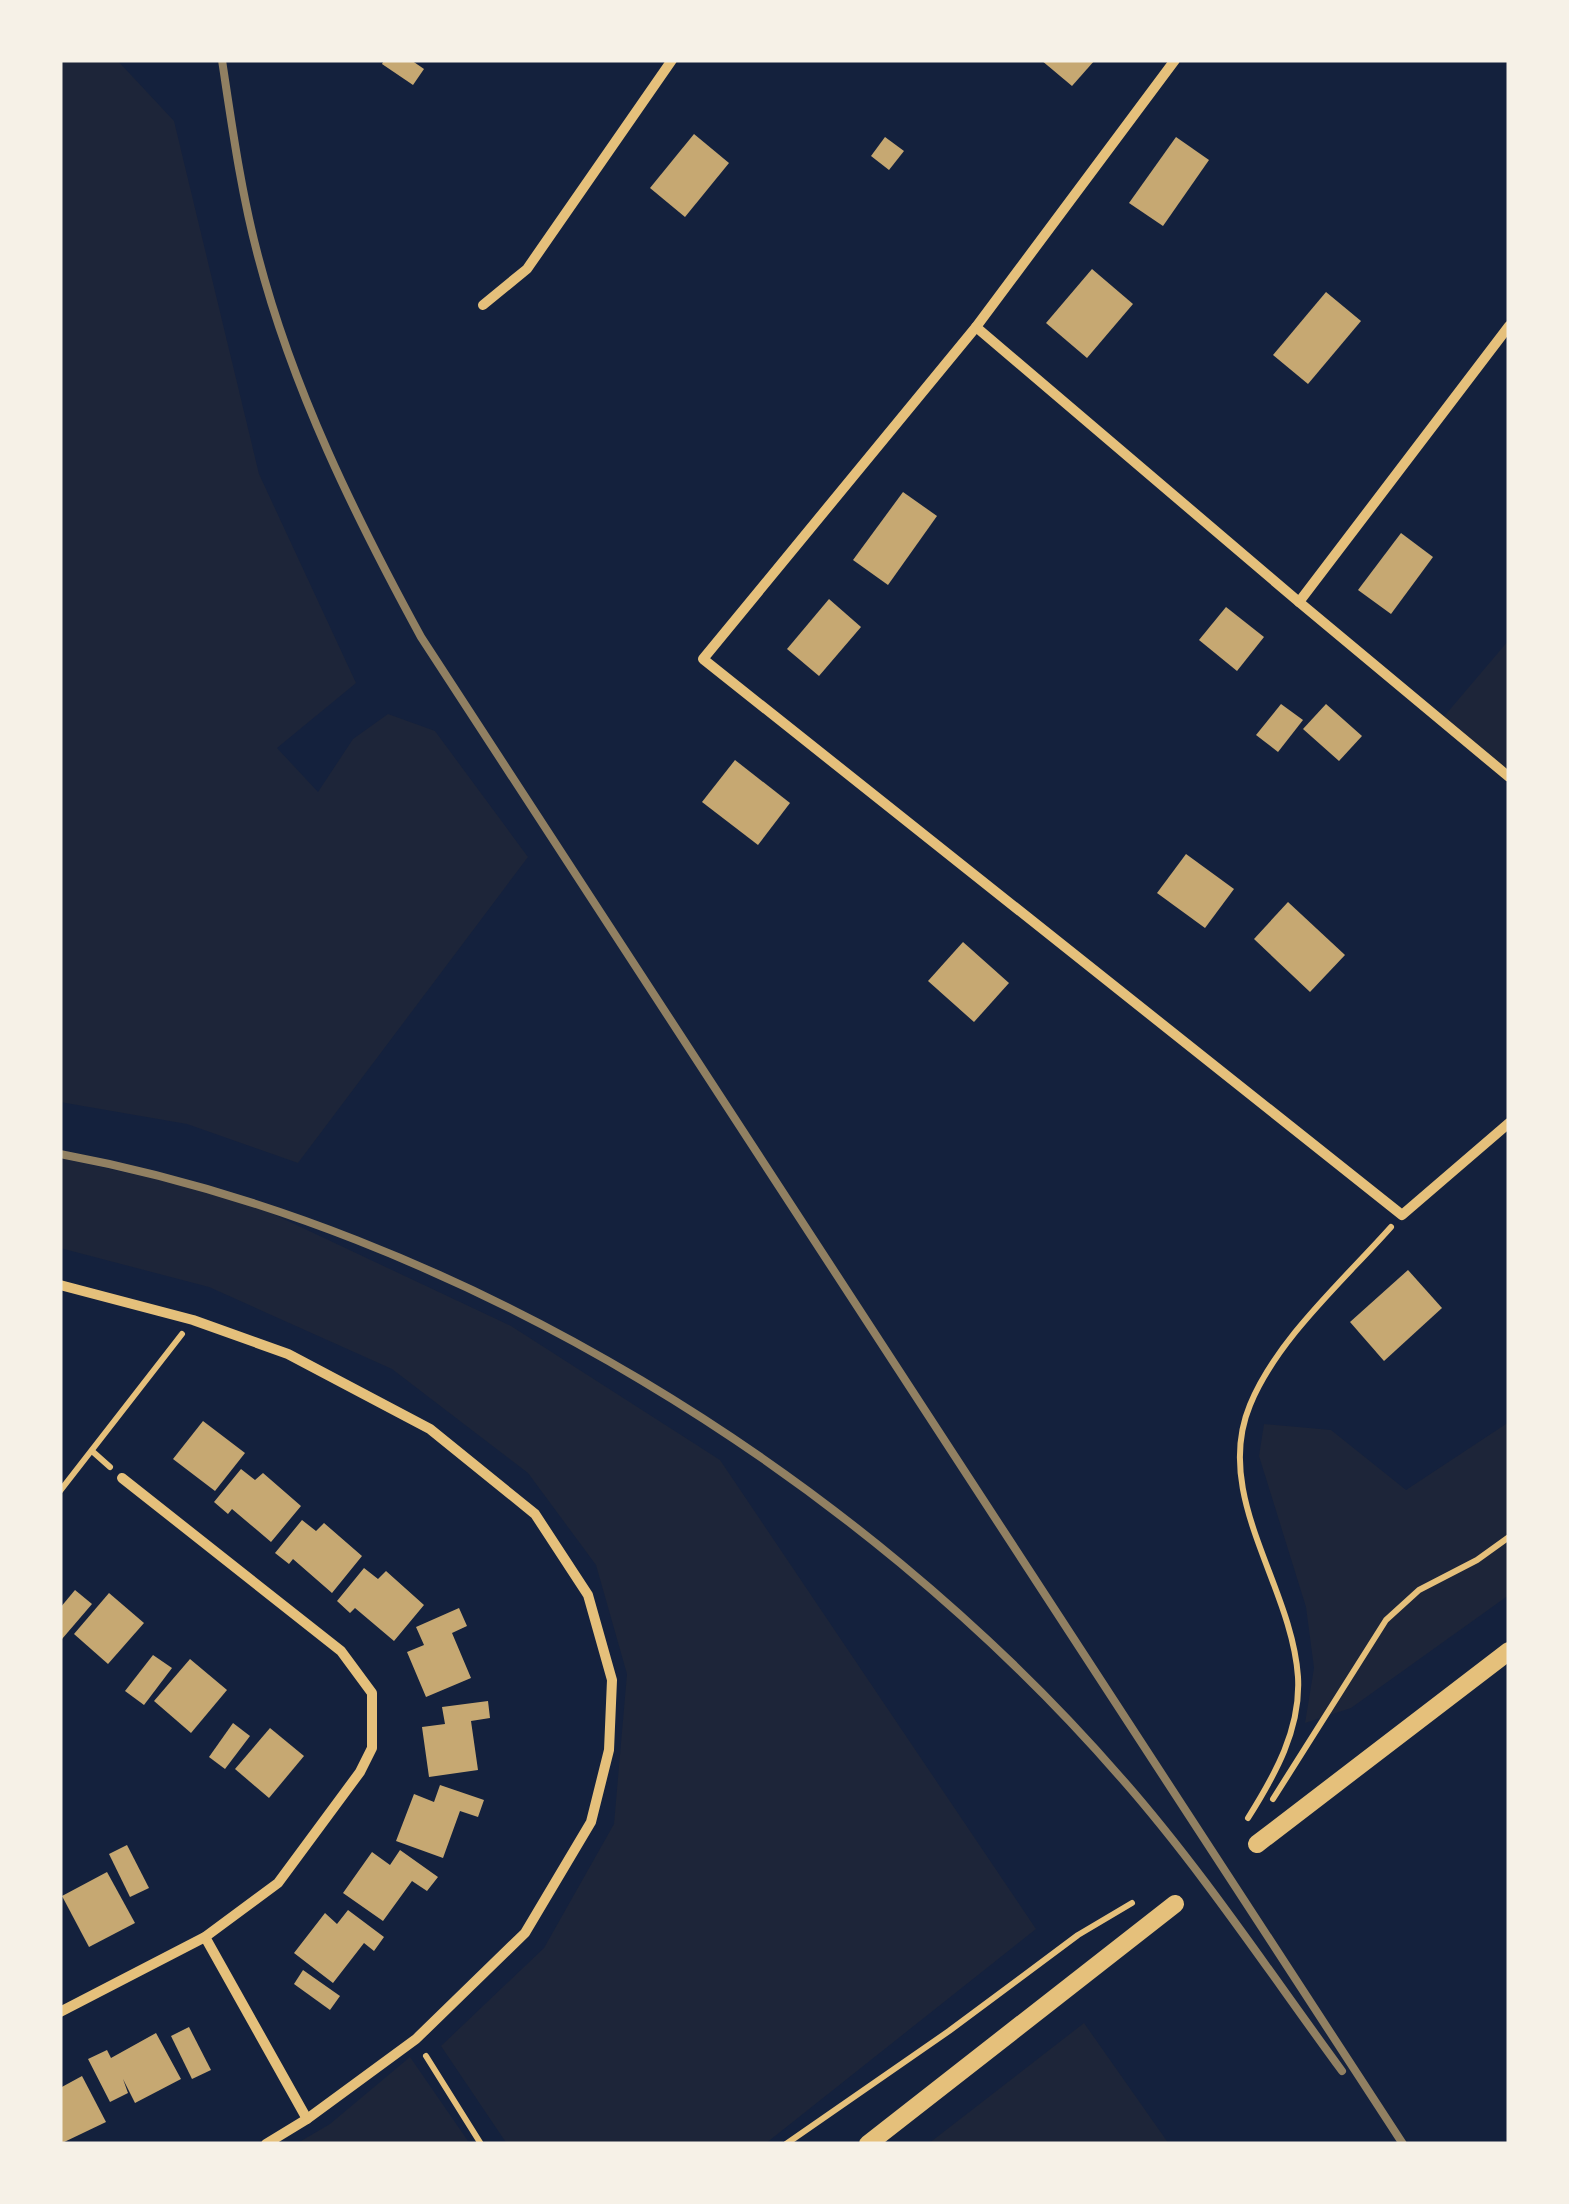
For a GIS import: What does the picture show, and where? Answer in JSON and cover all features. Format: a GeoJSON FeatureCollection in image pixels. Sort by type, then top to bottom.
{"type":"FeatureCollection","features":[{"type":"Feature","properties":{"kind":"street"},"geometry":{"type":"LineString","coordinates":[[483,304],[527,269],[672,60]]}},
{"type":"Feature","properties":{"kind":"street"},"geometry":{"type":"LineString","coordinates":[[1175,60],[976,327],[704,659],[1402,1214],[1509,1123]]}},
{"type":"Feature","properties":{"kind":"street"},"geometry":{"type":"LineString","coordinates":[[1299,602],[1509,326]]}},
{"type":"Feature","properties":{"kind":"street"},"geometry":{"type":"LineString","coordinates":[[976,327],[1509,777]]}},
{"type":"Feature","properties":{"kind":"street"},"geometry":{"type":"LineString","coordinates":[[60,1285],[193,1320],[288,1354],[430,1430],[535,1514],[588,1594],[612,1680],[609,1750],[591,1822],[525,1933],[416,2039],[266,2144]]}},
{"type":"Feature","properties":{"kind":"street"},"geometry":{"type":"LineString","coordinates":[[60,2012],[205,1937],[278,1883],[360,1772],[372,1748],[372,1694],[341,1651],[122,1478]]}},
{"type":"Feature","properties":{"kind":"street"},"geometry":{"type":"LineString","coordinates":[[1257,1844],[1509,1650]]}},
{"type":"Feature","properties":{"kind":"street"},"geometry":{"type":"LineString","coordinates":[[868,2144],[1175,1904]]}},
{"type":"Feature","properties":{"kind":"street"},"geometry":{"type":"LineString","coordinates":[[205,1937],[306,2119]]}},
{"type":"Feature","properties":{"kind":"path"},"geometry":{"type":"LineString","coordinates":[[1402,1214],[1279,1354],[1249,1406],[1238,1457],[1247,1507],[1289,1629],[1298,1678],[1292,1734],[1275,1776],[1242,1827],[1271,1802],[1386,1620],[1420,1590],[1509,1537]]}},
{"type":"Feature","properties":{"kind":"path"},"geometry":{"type":"LineString","coordinates":[[60,1491],[193,1320]]}},
{"type":"Feature","properties":{"kind":"path"},"geometry":{"type":"LineString","coordinates":[[786,2144],[1078,1935],[1146,1894]]}},
{"type":"Feature","properties":{"kind":"path"},"geometry":{"type":"LineString","coordinates":[[416,2039],[481,2144]]}},
{"type":"Feature","properties":{"kind":"shaded area"},"geometry":{"type":"Polygon","coordinates":[[[60,60],[117,60],[174,121],[259,474],[356,683],[277,748],[318,792],[353,739],[388,714],[435,731],[528,857],[298,1163],[187,1124],[60,1102],[60,60]]]}},
{"type":"Feature","properties":{"kind":"shaded area"},"geometry":{"type":"Polygon","coordinates":[[[1509,640],[1509,777],[1441,720],[1509,640]]]}},
{"type":"Feature","properties":{"kind":"shaded area"},"geometry":{"type":"Polygon","coordinates":[[[60,1158],[237,1197],[511,1326],[720,1460],[1036,1929],[765,2144],[507,2144],[441,2046],[544,1948],[614,1824],[627,1674],[596,1565],[528,1473],[392,1369],[209,1287],[60,1248],[60,1158]]]}},
{"type":"Feature","properties":{"kind":"shaded area"},"geometry":{"type":"Polygon","coordinates":[[[1509,1422],[1509,1595],[1351,1708],[1305,1723],[1314,1668],[1306,1607],[1259,1456],[1264,1424],[1331,1430],[1406,1490],[1509,1422]]]}},
{"type":"Feature","properties":{"kind":"shaded area"},"geometry":{"type":"Polygon","coordinates":[[[1084,2023],[1169,2144],[928,2144],[1084,2023]]]}},
{"type":"Feature","properties":{"kind":"shaded area"},"geometry":{"type":"Polygon","coordinates":[[[410,2057],[470,2144],[296,2144],[330,2124],[410,2057]]]}},
{"type":"Feature","properties":{"kind":"building"},"geometry":{"type":"Polygon","coordinates":[[[384,60],[411,60],[424,69],[413,85],[382,64],[384,60]]]}},
{"type":"Feature","properties":{"kind":"building"},"geometry":{"type":"Polygon","coordinates":[[[1041,60],[1095,60],[1072,86],[1041,60]]]}},
{"type":"Feature","properties":{"kind":"building"},"geometry":{"type":"Polygon","coordinates":[[[694,134],[729,163],[685,217],[650,188],[694,134]]]}},
{"type":"Feature","properties":{"kind":"building"},"geometry":{"type":"Polygon","coordinates":[[[885,137],[904,151],[889,170],[871,156],[885,137]]]}},
{"type":"Feature","properties":{"kind":"building"},"geometry":{"type":"Polygon","coordinates":[[[1176,137],[1209,160],[1163,226],[1129,203],[1176,137]]]}},
{"type":"Feature","properties":{"kind":"building"},"geometry":{"type":"Polygon","coordinates":[[[1092,269],[1133,304],[1087,358],[1046,323],[1092,269]]]}},
{"type":"Feature","properties":{"kind":"building"},"geometry":{"type":"Polygon","coordinates":[[[1326,292],[1361,321],[1308,384],[1273,355],[1326,292]]]}},
{"type":"Feature","properties":{"kind":"building"},"geometry":{"type":"Polygon","coordinates":[[[903,492],[937,516],[888,585],[853,560],[903,492]]]}},
{"type":"Feature","properties":{"kind":"building"},"geometry":{"type":"Polygon","coordinates":[[[1401,533],[1433,557],[1391,614],[1358,590],[1401,533]]]}},
{"type":"Feature","properties":{"kind":"building"},"geometry":{"type":"Polygon","coordinates":[[[829,599],[861,627],[819,676],[787,649],[829,599]]]}},
{"type":"Feature","properties":{"kind":"building"},"geometry":{"type":"Polygon","coordinates":[[[1226,607],[1264,637],[1237,671],[1199,640],[1226,607]]]}},
{"type":"Feature","properties":{"kind":"building"},"geometry":{"type":"Polygon","coordinates":[[[1281,704],[1303,720],[1278,752],[1256,735],[1281,704]]]}},
{"type":"Feature","properties":{"kind":"building"},"geometry":{"type":"Polygon","coordinates":[[[1326,704],[1362,736],[1339,761],[1303,729],[1326,704]]]}},
{"type":"Feature","properties":{"kind":"building"},"geometry":{"type":"Polygon","coordinates":[[[735,760],[790,803],[758,845],[702,802],[735,760]]]}},
{"type":"Feature","properties":{"kind":"building"},"geometry":{"type":"Polygon","coordinates":[[[1186,854],[1234,889],[1205,928],[1157,893],[1186,854]]]}},
{"type":"Feature","properties":{"kind":"building"},"geometry":{"type":"Polygon","coordinates":[[[1288,902],[1345,955],[1310,992],[1254,939],[1288,902]]]}},
{"type":"Feature","properties":{"kind":"building"},"geometry":{"type":"Polygon","coordinates":[[[963,942],[1009,983],[974,1022],[928,981],[963,942]]]}},
{"type":"Feature","properties":{"kind":"building"},"geometry":{"type":"Polygon","coordinates":[[[1408,1270],[1442,1308],[1384,1361],[1350,1322],[1408,1270]]]}},
{"type":"Feature","properties":{"kind":"building"},"geometry":{"type":"Polygon","coordinates":[[[203,1421],[245,1453],[215,1491],[173,1459],[203,1421]]]}},
{"type":"Feature","properties":{"kind":"building"},"geometry":{"type":"Polygon","coordinates":[[[241,1469],[255,1480],[263,1473],[301,1506],[271,1542],[232,1509],[228,1514],[214,1502],[241,1469]]]}},
{"type":"Feature","properties":{"kind":"building"},"geometry":{"type":"Polygon","coordinates":[[[302,1520],[316,1531],[324,1523],[362,1556],[332,1593],[293,1559],[289,1564],[275,1553],[302,1520]]]}},
{"type":"Feature","properties":{"kind":"building"},"geometry":{"type":"Polygon","coordinates":[[[364,1568],[378,1579],[386,1571],[424,1605],[394,1641],[355,1608],[350,1613],[337,1601],[364,1568]]]}},
{"type":"Feature","properties":{"kind":"building"},"geometry":{"type":"Polygon","coordinates":[[[75,1590],[92,1604],[62,1639],[60,1608],[75,1590]]]}},
{"type":"Feature","properties":{"kind":"building"},"geometry":{"type":"Polygon","coordinates":[[[109,1593],[144,1623],[108,1664],[74,1634],[109,1593]]]}},
{"type":"Feature","properties":{"kind":"building"},"geometry":{"type":"Polygon","coordinates":[[[459,1608],[467,1626],[452,1633],[471,1678],[426,1697],[407,1652],[424,1645],[416,1627],[459,1608]]]}},
{"type":"Feature","properties":{"kind":"building"},"geometry":{"type":"Polygon","coordinates":[[[153,1655],[172,1668],[144,1705],[125,1691],[153,1655]]]}},
{"type":"Feature","properties":{"kind":"building"},"geometry":{"type":"Polygon","coordinates":[[[190,1659],[227,1690],[191,1733],[154,1701],[190,1659]]]}},
{"type":"Feature","properties":{"kind":"building"},"geometry":{"type":"Polygon","coordinates":[[[488,1701],[490,1718],[471,1721],[478,1770],[429,1777],[422,1727],[445,1724],[442,1707],[488,1701]]]}},
{"type":"Feature","properties":{"kind":"building"},"geometry":{"type":"Polygon","coordinates":[[[233,1723],[250,1736],[225,1769],[209,1757],[233,1723]]]}},
{"type":"Feature","properties":{"kind":"building"},"geometry":{"type":"Polygon","coordinates":[[[270,1728],[304,1756],[269,1798],[235,1769],[270,1728]]]}},
{"type":"Feature","properties":{"kind":"building"},"geometry":{"type":"Polygon","coordinates":[[[440,1785],[484,1800],[478,1817],[460,1811],[443,1858],[396,1841],[414,1794],[434,1802],[440,1785]]]}},
{"type":"Feature","properties":{"kind":"building"},"geometry":{"type":"Polygon","coordinates":[[[127,1845],[149,1888],[130,1897],[109,1854],[127,1845]]]}},
{"type":"Feature","properties":{"kind":"building"},"geometry":{"type":"Polygon","coordinates":[[[400,1850],[438,1877],[427,1891],[412,1881],[383,1921],[343,1893],[372,1852],[390,1865],[400,1850]]]}},
{"type":"Feature","properties":{"kind":"building"},"geometry":{"type":"Polygon","coordinates":[[[107,1872],[135,1923],[89,1947],[62,1896],[107,1872]]]}},
{"type":"Feature","properties":{"kind":"building"},"geometry":{"type":"Polygon","coordinates":[[[348,1910],[384,1937],[374,1951],[364,1943],[333,1983],[294,1953],[325,1913],[337,1924],[348,1910]]]}},
{"type":"Feature","properties":{"kind":"building"},"geometry":{"type":"Polygon","coordinates":[[[303,1970],[340,1996],[330,2010],[294,1984],[303,1970]]]}},
{"type":"Feature","properties":{"kind":"building"},"geometry":{"type":"Polygon","coordinates":[[[189,2027],[211,2070],[192,2079],[171,2036],[189,2027]]]}},
{"type":"Feature","properties":{"kind":"building"},"geometry":{"type":"Polygon","coordinates":[[[156,2033],[181,2079],[135,2103],[123,2079],[128,2093],[110,2102],[88,2059],[107,2050],[111,2058],[156,2033]]]}},
{"type":"Feature","properties":{"kind":"building"},"geometry":{"type":"Polygon","coordinates":[[[82,2076],[106,2122],[60,2144],[60,2088],[82,2076]]]}},
{"type":"Feature","properties":{"kind":"railway"},"geometry":{"type":"LineString","coordinates":[[222,60],[237,159],[272,306],[328,451],[421,637],[1403,2144]]}},
{"type":"Feature","properties":{"kind":"railway"},"geometry":{"type":"LineString","coordinates":[[60,1154],[209,1190],[357,1240],[501,1304],[641,1380],[775,1467],[901,1564],[1017,1668],[1122,1779],[1208,1886],[1342,2071]]}}]}
